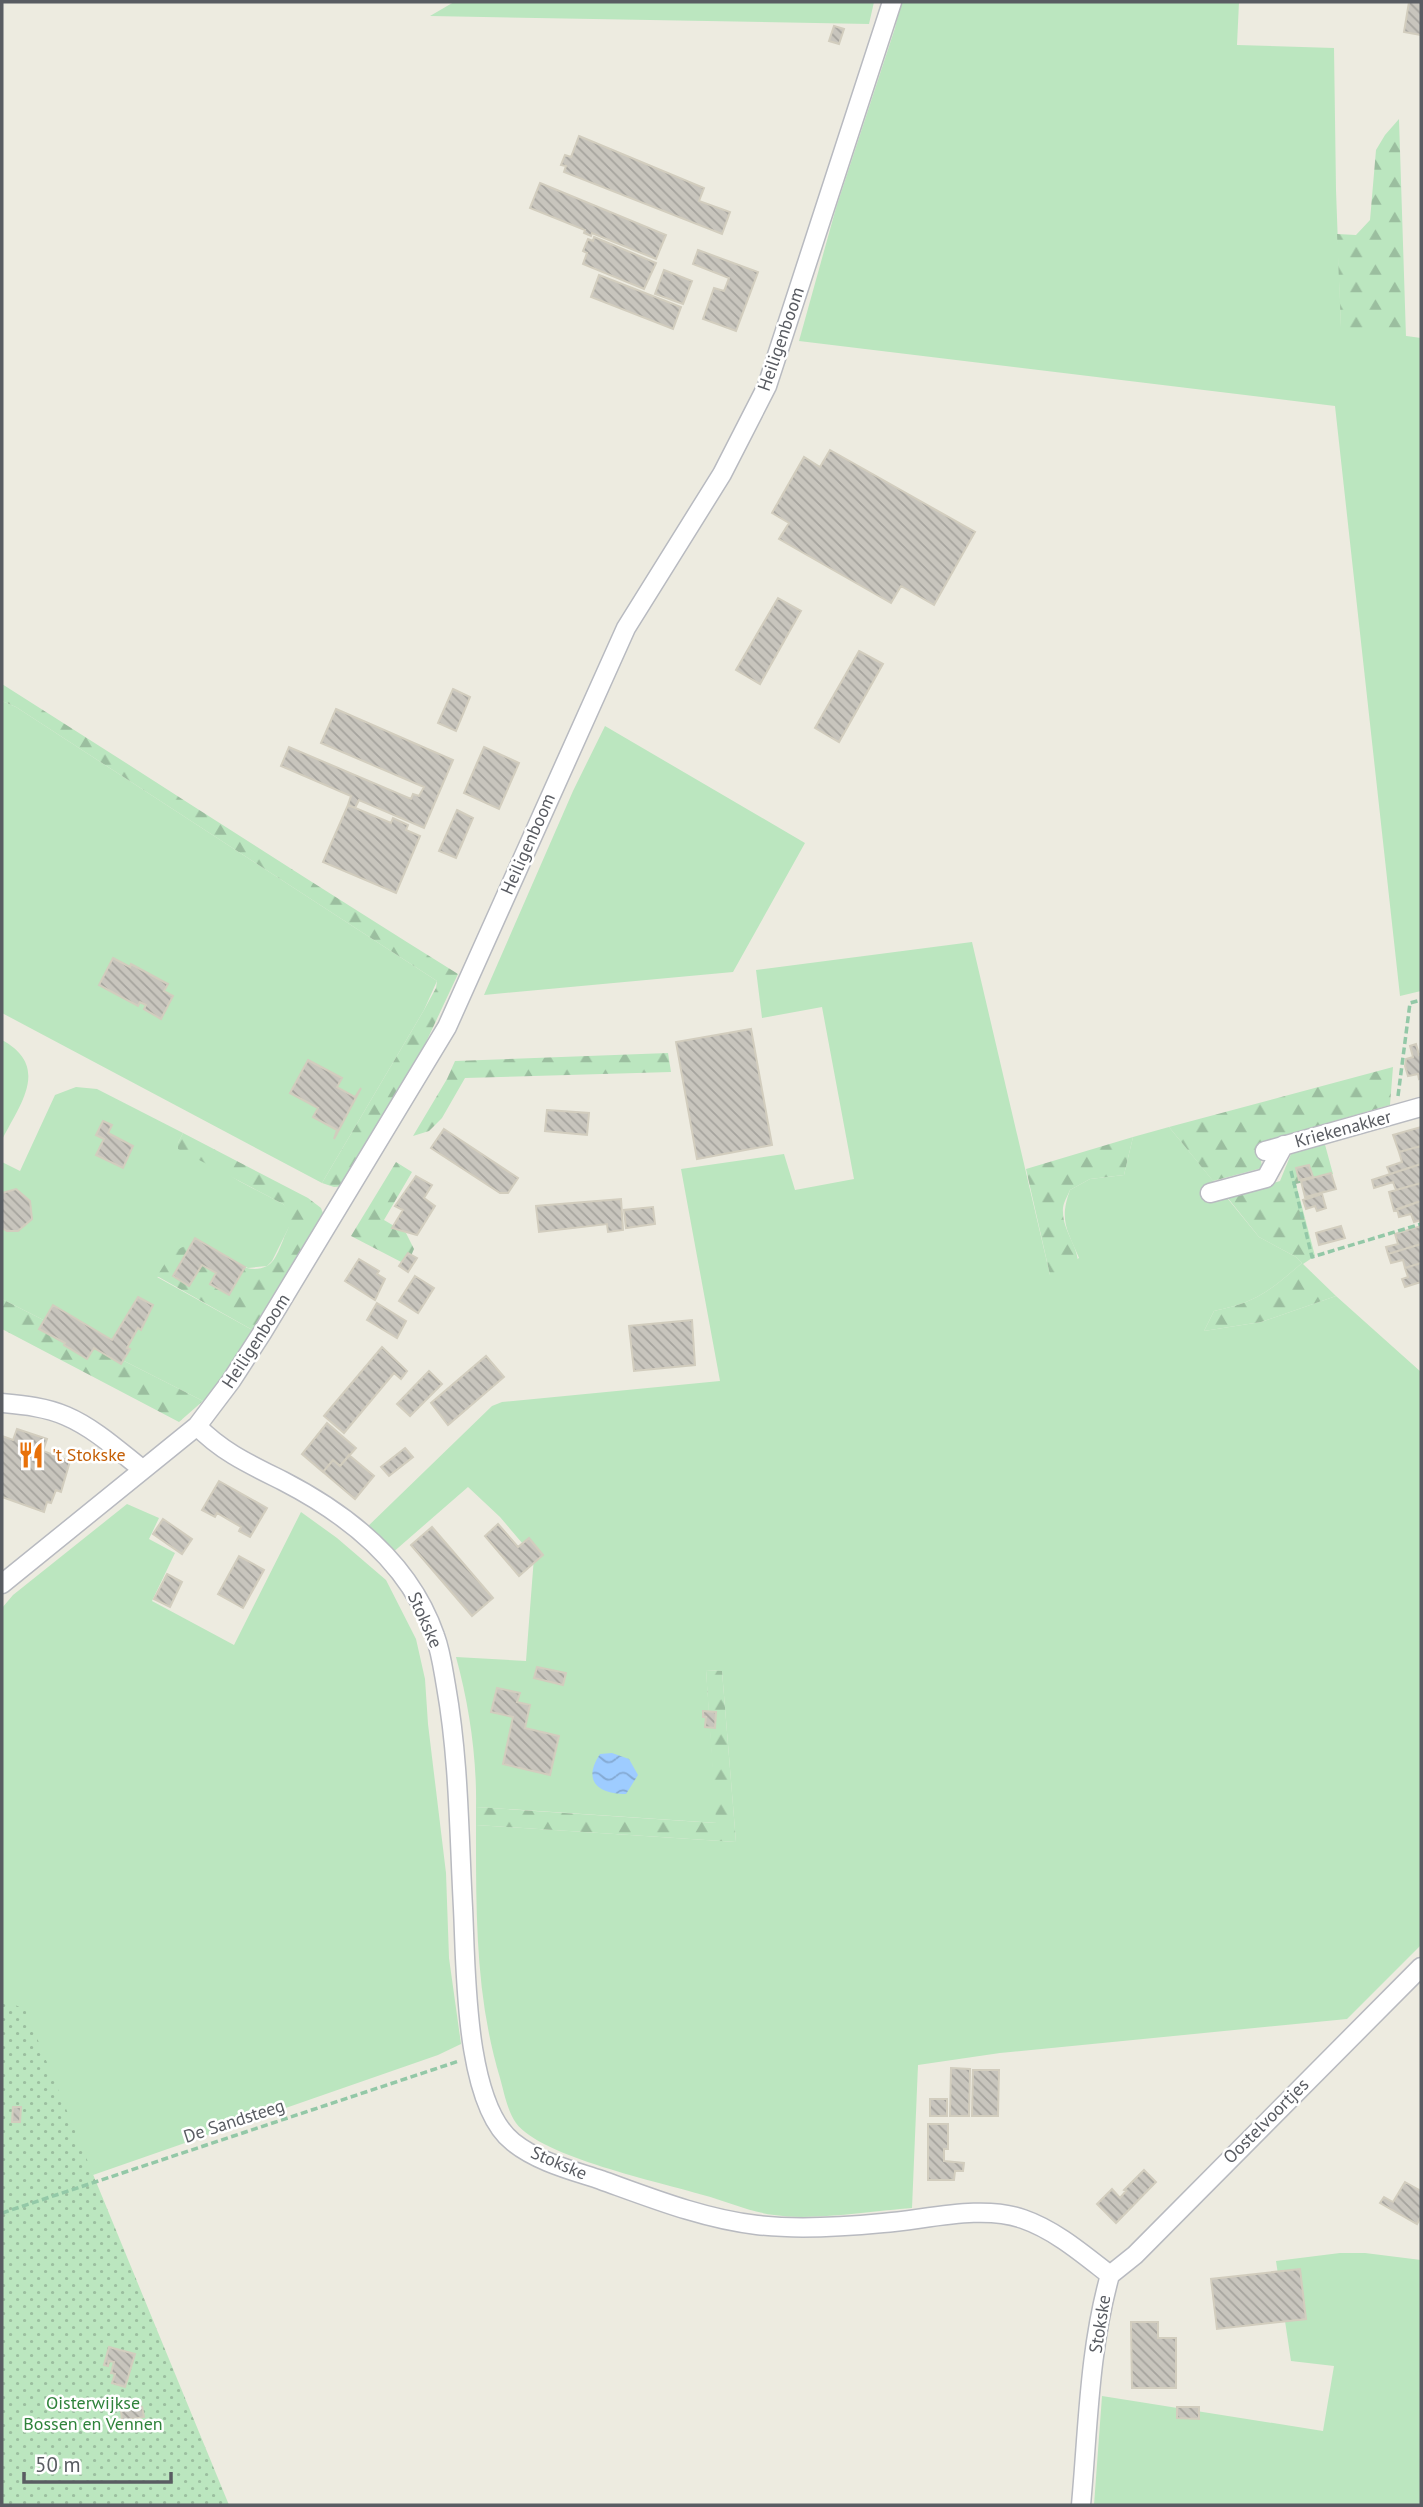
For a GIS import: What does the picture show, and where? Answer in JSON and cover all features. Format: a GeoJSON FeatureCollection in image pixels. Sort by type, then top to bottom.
{"type":"FeatureCollection","features":[{"type":"Feature","properties":{"kind":"street","name":"Heiligenboom"},"geometry":{"type":"LineString","coordinates":[[2,1584],[197,1426],[232,1381],[447,1027],[626,628],[722,474],[766,386],[892,2]]}},
{"type":"Feature","properties":{"kind":"street","name":"Kriekenakker"},"geometry":{"type":"LineString","coordinates":[[1265,1151],[1421,1107]]}},
{"type":"Feature","properties":{"kind":"street"},"geometry":{"type":"LineString","coordinates":[[1210,1193],[1266,1178],[1284,1145]]}},
{"type":"Feature","properties":{"kind":"street"},"geometry":{"type":"LineString","coordinates":[[2,1403],[35,1407],[65,1415],[97,1434],[142,1469]]}},
{"type":"Feature","properties":{"kind":"street","name":"Stokske"},"geometry":{"type":"LineString","coordinates":[[197,1426],[228,1454],[332,1509],[364,1535],[398,1568],[432,1627],[440,1653],[452,1723],[468,2001],[475,2056],[491,2115],[510,2141],[548,2162],[738,2223],[778,2227],[881,2224],[992,2212],[1022,2218],[1058,2237],[1110,2274],[1102,2301],[1096,2347],[1082,2505]]}},
{"type":"Feature","properties":{"kind":"street","name":"Oostelvoortjes"},"geometry":{"type":"LineString","coordinates":[[1110,2274],[1135,2255],[1421,1967]]}},
{"type":"Feature","properties":{"kind":"path"},"geometry":{"type":"LineString","coordinates":[[1403,1113],[1397,1094],[1410,1003],[1421,1000]]}},
{"type":"Feature","properties":{"kind":"path"},"geometry":{"type":"LineString","coordinates":[[1284,1145],[1312,1257],[1421,1224]]}},
{"type":"Feature","properties":{"kind":"path","name":"De Sandsteeg"},"geometry":{"type":"LineString","coordinates":[[2,2213],[475,2056]]}},
{"type":"Feature","properties":{"kind":"green space"},"geometry":{"type":"Polygon","coordinates":[[[454,2],[874,2],[869,24],[430,16],[454,2]]]}},
{"type":"Feature","properties":{"kind":"green space"},"geometry":{"type":"Polygon","coordinates":[[[901,2],[1239,2],[1237,45],[1334,48],[1341,327],[1421,338],[1421,991],[1400,996],[1335,406],[799,341],[836,208],[895,28],[901,2]]]}},
{"type":"Feature","properties":{"kind":"green space"},"geometry":{"type":"Polygon","coordinates":[[[1399,119],[1406,337],[1341,328],[1337,234],[1356,235],[1370,220],[1376,150],[1399,119]]]}},
{"type":"Feature","properties":{"kind":"green space"},"geometry":{"type":"Polygon","coordinates":[[[2,684],[458,974],[420,1055],[345,1186],[334,1187],[322,1183],[424,1010],[437,981],[16,707],[2,701],[2,684]]]}},
{"type":"Feature","properties":{"kind":"green space"},"geometry":{"type":"Polygon","coordinates":[[[2,701],[16,707],[437,981],[424,1010],[322,1183],[2,1013],[2,701]]]}},
{"type":"Feature","properties":{"kind":"green space"},"geometry":{"type":"Polygon","coordinates":[[[605,726],[805,843],[733,972],[484,995],[573,791],[605,726]]]}},
{"type":"Feature","properties":{"kind":"green space"},"geometry":{"type":"Polygon","coordinates":[[[972,942],[1050,1275],[1079,1258],[1066,1225],[1065,1209],[1070,1190],[1090,1179],[1124,1175],[1133,1137],[1169,1127],[1259,1237],[1302,1263],[1262,1294],[1242,1304],[1214,1311],[1204,1331],[1261,1322],[1336,1296],[1421,1372],[1421,1945],[1347,2019],[1000,2053],[918,2065],[912,2208],[824,2216],[789,2217],[765,2214],[603,2167],[550,2147],[529,2135],[516,2123],[506,2101],[492,2047],[481,1984],[476,1825],[736,1842],[722,1671],[706,1670],[717,1823],[476,1807],[471,1731],[456,1657],[526,1661],[534,1557],[500,1517],[468,1487],[391,1554],[363,1531],[492,1406],[502,1402],[720,1381],[681,1169],[784,1154],[795,1190],[854,1179],[822,1007],[762,1018],[756,970],[972,942]]]}},
{"type":"Feature","properties":{"kind":"green space"},"geometry":{"type":"Polygon","coordinates":[[[2,1040],[17,1051],[25,1062],[28,1074],[23,1100],[2,1140],[2,1040]]]}},
{"type":"Feature","properties":{"kind":"green space"},"geometry":{"type":"Polygon","coordinates":[[[668,1053],[671,1072],[465,1078],[442,1118],[429,1131],[413,1136],[455,1061],[668,1053]]]}},
{"type":"Feature","properties":{"kind":"green space"},"geometry":{"type":"Polygon","coordinates":[[[1393,1067],[1390,1105],[1259,1143],[1262,1168],[1213,1181],[1169,1127],[1393,1067]]]}},
{"type":"Feature","properties":{"kind":"green space"},"geometry":{"type":"Polygon","coordinates":[[[76,1087],[97,1089],[183,1133],[178,1143],[239,1181],[283,1204],[290,1212],[290,1225],[267,1266],[248,1268],[236,1263],[157,1277],[256,1332],[228,1375],[203,1401],[2,1299],[2,1162],[20,1171],[55,1095],[76,1087]]]}},
{"type":"Feature","properties":{"kind":"green space"},"geometry":{"type":"Polygon","coordinates":[[[183,1133],[308,1198],[321,1208],[324,1216],[256,1332],[157,1276],[173,1254],[186,1246],[196,1245],[246,1268],[267,1266],[276,1256],[290,1222],[288,1211],[283,1204],[178,1149],[183,1133]]]}},
{"type":"Feature","properties":{"kind":"green space"},"geometry":{"type":"Polygon","coordinates":[[[1133,1137],[1124,1175],[1090,1179],[1070,1190],[1063,1207],[1064,1219],[1078,1267],[1069,1273],[1050,1275],[1026,1169],[1133,1137]]]}},
{"type":"Feature","properties":{"kind":"green space"},"geometry":{"type":"Polygon","coordinates":[[[1324,1141],[1333,1174],[1296,1184],[1315,1256],[1303,1264],[1336,1296],[1261,1322],[1204,1331],[1214,1311],[1242,1304],[1262,1294],[1302,1263],[1259,1237],[1227,1197],[1280,1181],[1293,1149],[1324,1141]]]}},
{"type":"Feature","properties":{"kind":"green space"},"geometry":{"type":"Polygon","coordinates":[[[396,1162],[412,1172],[384,1220],[406,1233],[414,1249],[407,1265],[351,1236],[396,1162]]]}},
{"type":"Feature","properties":{"kind":"green space"},"geometry":{"type":"Polygon","coordinates":[[[2,1299],[203,1401],[179,1422],[2,1329],[2,1299]]]}},
{"type":"Feature","properties":{"kind":"green space"},"geometry":{"type":"Polygon","coordinates":[[[127,1504],[159,1518],[149,1539],[175,1553],[152,1601],[234,1645],[301,1512],[337,1538],[386,1580],[416,1639],[425,1679],[446,1873],[449,1958],[461,2044],[438,2055],[93,2175],[2,2000],[2,1608],[13,1595],[127,1504]]]}},
{"type":"Feature","properties":{"kind":"green space"},"geometry":{"type":"Polygon","coordinates":[[[706,1670],[722,1671],[736,1842],[476,1825],[476,1807],[716,1823],[706,1670]]]}},
{"type":"Feature","properties":{"kind":"green space","name":"Oisterwijkse Bossen en Vennen"},"geometry":{"type":"Polygon","coordinates":[[[2,2000],[25,2009],[229,2505],[2,2505],[2,2000]]]}},
{"type":"Feature","properties":{"kind":"green space"},"geometry":{"type":"Polygon","coordinates":[[[1340,2253],[1365,2253],[1421,2260],[1421,2505],[1094,2505],[1102,2396],[1323,2431],[1334,2366],[1291,2361],[1276,2261],[1340,2253]]]}},
{"type":"Feature","properties":{"kind":"water"},"geometry":{"type":"Polygon","coordinates":[[[612,1753],[629,1759],[638,1775],[626,1794],[608,1792],[593,1779],[595,1763],[600,1754],[612,1753]]]}},
{"type":"Feature","properties":{"kind":"building"},"geometry":{"type":"Polygon","coordinates":[[[1409,2],[1421,2],[1421,35],[1404,32],[1409,2]]]}},
{"type":"Feature","properties":{"kind":"building"},"geometry":{"type":"Polygon","coordinates":[[[834,26],[844,29],[839,44],[829,41],[834,26]]]}},
{"type":"Feature","properties":{"kind":"building"},"geometry":{"type":"Polygon","coordinates":[[[579,136],[704,188],[699,201],[730,212],[722,234],[564,172],[566,166],[561,165],[565,155],[571,157],[579,136]]]}},
{"type":"Feature","properties":{"kind":"building"},"geometry":{"type":"Polygon","coordinates":[[[540,183],[666,235],[656,259],[592,233],[591,236],[584,233],[585,230],[530,208],[540,183]]]}},
{"type":"Feature","properties":{"kind":"building"},"geometry":{"type":"Polygon","coordinates":[[[594,237],[656,263],[644,289],[583,264],[587,253],[583,251],[588,239],[593,241],[594,237]]]}},
{"type":"Feature","properties":{"kind":"building"},"geometry":{"type":"Polygon","coordinates":[[[698,250],[758,272],[736,331],[703,319],[714,288],[724,291],[729,278],[693,264],[698,250]]]}},
{"type":"Feature","properties":{"kind":"building"},"geometry":{"type":"Polygon","coordinates":[[[664,270],[692,281],[683,304],[655,294],[664,270]]]}},
{"type":"Feature","properties":{"kind":"building"},"geometry":{"type":"Polygon","coordinates":[[[599,275],[681,307],[673,329],[591,297],[599,275]]]}},
{"type":"Feature","properties":{"kind":"building"},"geometry":{"type":"Polygon","coordinates":[[[830,450],[975,532],[934,605],[901,586],[891,603],[779,539],[789,523],[772,513],[804,457],[820,467],[830,450]]]}},
{"type":"Feature","properties":{"kind":"building"},"geometry":{"type":"Polygon","coordinates":[[[778,598],[801,611],[760,684],[736,670],[778,598]]]}},
{"type":"Feature","properties":{"kind":"building"},"geometry":{"type":"Polygon","coordinates":[[[859,651],[883,664],[839,742],[815,728],[859,651]]]}},
{"type":"Feature","properties":{"kind":"building"},"geometry":{"type":"Polygon","coordinates":[[[453,689],[470,697],[456,731],[438,723],[453,689]]]}},
{"type":"Feature","properties":{"kind":"building"},"geometry":{"type":"Polygon","coordinates":[[[336,709],[453,760],[424,828],[359,800],[355,808],[348,805],[351,796],[281,766],[289,747],[411,799],[413,794],[419,796],[424,787],[321,743],[336,709]]]}},
{"type":"Feature","properties":{"kind":"building"},"geometry":{"type":"Polygon","coordinates":[[[484,747],[519,763],[499,809],[464,793],[484,747]]]}},
{"type":"Feature","properties":{"kind":"building"},"geometry":{"type":"Polygon","coordinates":[[[348,805],[391,823],[393,818],[408,825],[406,830],[420,836],[396,893],[323,862],[348,805]]]}},
{"type":"Feature","properties":{"kind":"building"},"geometry":{"type":"Polygon","coordinates":[[[457,810],[473,818],[456,858],[439,851],[457,810]]]}},
{"type":"Feature","properties":{"kind":"building"},"geometry":{"type":"Polygon","coordinates":[[[113,958],[130,967],[131,964],[168,984],[164,991],[173,996],[161,1019],[144,1009],[146,1005],[140,1002],[138,1006],[99,985],[113,958]]]}},
{"type":"Feature","properties":{"kind":"building"},"geometry":{"type":"Polygon","coordinates":[[[751,1029],[772,1145],[697,1159],[676,1042],[751,1029]]]}},
{"type":"Feature","properties":{"kind":"building"},"geometry":{"type":"Polygon","coordinates":[[[1416,1044],[1419,1055],[1421,1054],[1419,1079],[1418,1074],[1408,1076],[1405,1066],[1406,1059],[1413,1057],[1410,1046],[1416,1044]]]}},
{"type":"Feature","properties":{"kind":"building"},"geometry":{"type":"Polygon","coordinates":[[[308,1060],[342,1078],[337,1087],[355,1097],[361,1088],[334,1139],[337,1130],[313,1117],[318,1108],[290,1093],[308,1060]]]}},
{"type":"Feature","properties":{"kind":"building"},"geometry":{"type":"Polygon","coordinates":[[[547,1110],[589,1113],[587,1135],[545,1131],[547,1110]]]}},
{"type":"Feature","properties":{"kind":"building"},"geometry":{"type":"Polygon","coordinates":[[[103,1121],[112,1125],[108,1133],[133,1146],[123,1168],[96,1155],[104,1139],[96,1135],[103,1121]]]}},
{"type":"Feature","properties":{"kind":"building"},"geometry":{"type":"Polygon","coordinates":[[[1421,1127],[1421,1146],[1399,1152],[1393,1135],[1421,1127]]]}},
{"type":"Feature","properties":{"kind":"building"},"geometry":{"type":"Polygon","coordinates":[[[444,1129],[518,1178],[508,1193],[500,1193],[431,1148],[444,1129]]]}},
{"type":"Feature","properties":{"kind":"building"},"geometry":{"type":"Polygon","coordinates":[[[1421,1146],[1421,1164],[1390,1174],[1387,1167],[1402,1162],[1399,1152],[1421,1146]]]}},
{"type":"Feature","properties":{"kind":"building"},"geometry":{"type":"Polygon","coordinates":[[[1421,1164],[1421,1183],[1396,1190],[1393,1182],[1374,1188],[1372,1180],[1421,1164]]]}},
{"type":"Feature","properties":{"kind":"building"},"geometry":{"type":"Polygon","coordinates":[[[1309,1165],[1313,1177],[1299,1180],[1296,1168],[1309,1165]]]}},
{"type":"Feature","properties":{"kind":"building"},"geometry":{"type":"Polygon","coordinates":[[[1331,1173],[1336,1189],[1305,1197],[1301,1181],[1331,1173]]]}},
{"type":"Feature","properties":{"kind":"building"},"geometry":{"type":"Polygon","coordinates":[[[416,1176],[432,1185],[424,1198],[435,1206],[417,1235],[392,1228],[403,1210],[395,1206],[416,1176]]]}},
{"type":"Feature","properties":{"kind":"building"},"geometry":{"type":"Polygon","coordinates":[[[1421,1183],[1421,1201],[1394,1211],[1389,1192],[1421,1183]]]}},
{"type":"Feature","properties":{"kind":"building"},"geometry":{"type":"Polygon","coordinates":[[[16,1189],[30,1201],[32,1219],[18,1231],[7,1231],[2,1228],[2,1193],[16,1189]]]}},
{"type":"Feature","properties":{"kind":"building"},"geometry":{"type":"Polygon","coordinates":[[[1322,1194],[1326,1208],[1317,1211],[1315,1206],[1306,1209],[1303,1200],[1322,1194]]]}},
{"type":"Feature","properties":{"kind":"building"},"geometry":{"type":"Polygon","coordinates":[[[621,1199],[623,1230],[608,1232],[607,1224],[539,1232],[536,1206],[621,1199]]]}},
{"type":"Feature","properties":{"kind":"building"},"geometry":{"type":"Polygon","coordinates":[[[1421,1201],[1421,1220],[1414,1222],[1411,1214],[1399,1217],[1397,1209],[1421,1201]]]}},
{"type":"Feature","properties":{"kind":"building"},"geometry":{"type":"Polygon","coordinates":[[[653,1207],[655,1224],[626,1228],[624,1210],[653,1207]]]}},
{"type":"Feature","properties":{"kind":"building"},"geometry":{"type":"Polygon","coordinates":[[[1341,1226],[1345,1238],[1319,1245],[1316,1233],[1341,1226]]]}},
{"type":"Feature","properties":{"kind":"building"},"geometry":{"type":"Polygon","coordinates":[[[1421,1226],[1421,1244],[1388,1254],[1386,1247],[1398,1244],[1395,1234],[1421,1226]]]}},
{"type":"Feature","properties":{"kind":"building"},"geometry":{"type":"Polygon","coordinates":[[[195,1238],[245,1267],[229,1295],[210,1284],[216,1273],[202,1265],[189,1286],[173,1276],[195,1238]]]}},
{"type":"Feature","properties":{"kind":"building"},"geometry":{"type":"Polygon","coordinates":[[[1421,1244],[1421,1263],[1405,1268],[1403,1260],[1391,1263],[1388,1254],[1421,1244]]]}},
{"type":"Feature","properties":{"kind":"building"},"geometry":{"type":"Polygon","coordinates":[[[408,1253],[417,1258],[408,1272],[399,1266],[408,1253]]]}},
{"type":"Feature","properties":{"kind":"building"},"geometry":{"type":"Polygon","coordinates":[[[359,1259],[379,1271],[377,1274],[385,1279],[375,1300],[345,1281],[359,1259]]]}},
{"type":"Feature","properties":{"kind":"building"},"geometry":{"type":"Polygon","coordinates":[[[1421,1263],[1421,1282],[1405,1287],[1402,1279],[1408,1277],[1405,1268],[1421,1263]]]}},
{"type":"Feature","properties":{"kind":"building"},"geometry":{"type":"Polygon","coordinates":[[[415,1276],[434,1288],[418,1313],[399,1301],[415,1276]]]}},
{"type":"Feature","properties":{"kind":"building"},"geometry":{"type":"Polygon","coordinates":[[[138,1297],[153,1305],[141,1330],[138,1328],[127,1348],[130,1349],[121,1364],[94,1348],[87,1359],[39,1329],[53,1305],[112,1340],[138,1297]]]}},
{"type":"Feature","properties":{"kind":"building"},"geometry":{"type":"Polygon","coordinates":[[[377,1303],[406,1321],[397,1338],[367,1320],[377,1303]]]}},
{"type":"Feature","properties":{"kind":"building"},"geometry":{"type":"Polygon","coordinates":[[[692,1320],[695,1365],[634,1371],[629,1326],[692,1320]]]}},
{"type":"Feature","properties":{"kind":"building"},"geometry":{"type":"Polygon","coordinates":[[[382,1347],[407,1371],[401,1379],[394,1373],[344,1433],[324,1416],[382,1347]]]}},
{"type":"Feature","properties":{"kind":"building"},"geometry":{"type":"Polygon","coordinates":[[[486,1356],[504,1377],[448,1425],[431,1403],[486,1356]]]}},
{"type":"Feature","properties":{"kind":"building"},"geometry":{"type":"Polygon","coordinates":[[[429,1371],[442,1384],[410,1416],[397,1404],[429,1371]]]}},
{"type":"Feature","properties":{"kind":"building"},"geometry":{"type":"Polygon","coordinates":[[[327,1423],[356,1448],[340,1466],[333,1460],[323,1472],[302,1454],[327,1423]]]}},
{"type":"Feature","properties":{"kind":"building"},"geometry":{"type":"Polygon","coordinates":[[[17,1429],[47,1439],[43,1451],[70,1461],[61,1492],[56,1490],[51,1503],[47,1502],[44,1512],[2,1497],[2,1436],[13,1440],[17,1429]]]}},
{"type":"Feature","properties":{"kind":"building"},"geometry":{"type":"Polygon","coordinates":[[[405,1448],[413,1457],[389,1476],[381,1467],[405,1448]]]}},
{"type":"Feature","properties":{"kind":"building"},"geometry":{"type":"Polygon","coordinates":[[[349,1455],[374,1476],[355,1499],[323,1472],[333,1460],[340,1466],[349,1455]]]}},
{"type":"Feature","properties":{"kind":"building"},"geometry":{"type":"Polygon","coordinates":[[[219,1481],[267,1508],[250,1537],[239,1531],[241,1527],[217,1513],[215,1517],[202,1510],[219,1481]]]}},
{"type":"Feature","properties":{"kind":"building"},"geometry":{"type":"Polygon","coordinates":[[[163,1519],[192,1539],[182,1554],[153,1534],[163,1519]]]}},
{"type":"Feature","properties":{"kind":"building"},"geometry":{"type":"Polygon","coordinates":[[[498,1524],[518,1547],[529,1538],[543,1555],[519,1576],[485,1536],[498,1524]]]}},
{"type":"Feature","properties":{"kind":"building"},"geometry":{"type":"Polygon","coordinates":[[[432,1527],[493,1598],[472,1616],[411,1545],[432,1527]]]}},
{"type":"Feature","properties":{"kind":"building"},"geometry":{"type":"Polygon","coordinates":[[[239,1556],[264,1570],[243,1608],[218,1594],[239,1556]]]}},
{"type":"Feature","properties":{"kind":"building"},"geometry":{"type":"Polygon","coordinates":[[[167,1574],[182,1582],[170,1607],[154,1599],[167,1574]]]}},
{"type":"Feature","properties":{"kind":"building"},"geometry":{"type":"Polygon","coordinates":[[[537,1667],[566,1673],[563,1685],[534,1678],[537,1667]]]}},
{"type":"Feature","properties":{"kind":"building"},"geometry":{"type":"Polygon","coordinates":[[[497,1688],[520,1693],[517,1702],[530,1705],[525,1728],[559,1736],[550,1775],[503,1764],[513,1717],[491,1712],[497,1688]]]}},
{"type":"Feature","properties":{"kind":"building"},"geometry":{"type":"Polygon","coordinates":[[[703,1711],[716,1712],[715,1728],[705,1727],[706,1717],[703,1717],[703,1711]]]}},
{"type":"Feature","properties":{"kind":"building"},"geometry":{"type":"Polygon","coordinates":[[[951,2068],[970,2069],[969,2116],[950,2116],[951,2068]]]}},
{"type":"Feature","properties":{"kind":"building"},"geometry":{"type":"Polygon","coordinates":[[[973,2070],[999,2070],[998,2116],[972,2116],[973,2070]]]}},
{"type":"Feature","properties":{"kind":"building"},"geometry":{"type":"Polygon","coordinates":[[[930,2099],[947,2099],[947,2116],[930,2116],[930,2099]]]}},
{"type":"Feature","properties":{"kind":"building"},"geometry":{"type":"Polygon","coordinates":[[[13,2107],[21,2107],[20,2122],[12,2122],[13,2107]]]}},
{"type":"Feature","properties":{"kind":"building"},"geometry":{"type":"Polygon","coordinates":[[[928,2124],[948,2124],[948,2149],[944,2149],[944,2161],[964,2163],[963,2171],[955,2171],[954,2180],[928,2180],[928,2124]]]}},
{"type":"Feature","properties":{"kind":"building"},"geometry":{"type":"Polygon","coordinates":[[[1144,2170],[1156,2182],[1116,2223],[1097,2204],[1112,2189],[1120,2198],[1126,2191],[1124,2190],[1144,2170]]]}},
{"type":"Feature","properties":{"kind":"building"},"geometry":{"type":"Polygon","coordinates":[[[1405,2182],[1421,2191],[1421,2216],[1417,2224],[1380,2203],[1384,2197],[1393,2202],[1405,2182]]]}},
{"type":"Feature","properties":{"kind":"building"},"geometry":{"type":"Polygon","coordinates":[[[1300,2269],[1306,2319],[1217,2329],[1211,2279],[1300,2269]]]}},
{"type":"Feature","properties":{"kind":"building"},"geometry":{"type":"Polygon","coordinates":[[[1131,2322],[1158,2322],[1158,2338],[1176,2338],[1176,2388],[1132,2388],[1131,2322]]]}},
{"type":"Feature","properties":{"kind":"building"},"geometry":{"type":"Polygon","coordinates":[[[109,2347],[135,2354],[125,2387],[112,2383],[115,2374],[111,2373],[114,2362],[109,2361],[108,2366],[104,2365],[109,2347]]]}},
{"type":"Feature","properties":{"kind":"building"},"geometry":{"type":"Polygon","coordinates":[[[142,2407],[144,2417],[122,2421],[121,2411],[142,2407]]]}},
{"type":"Feature","properties":{"kind":"building"},"geometry":{"type":"Polygon","coordinates":[[[1177,2407],[1199,2407],[1199,2419],[1177,2418],[1177,2407]]]}},
{"type":"Feature","properties":{"kind":"place","name":"'t Stokske"},"geometry":{"type":"Point","coordinates":[31,1455]}}]}
